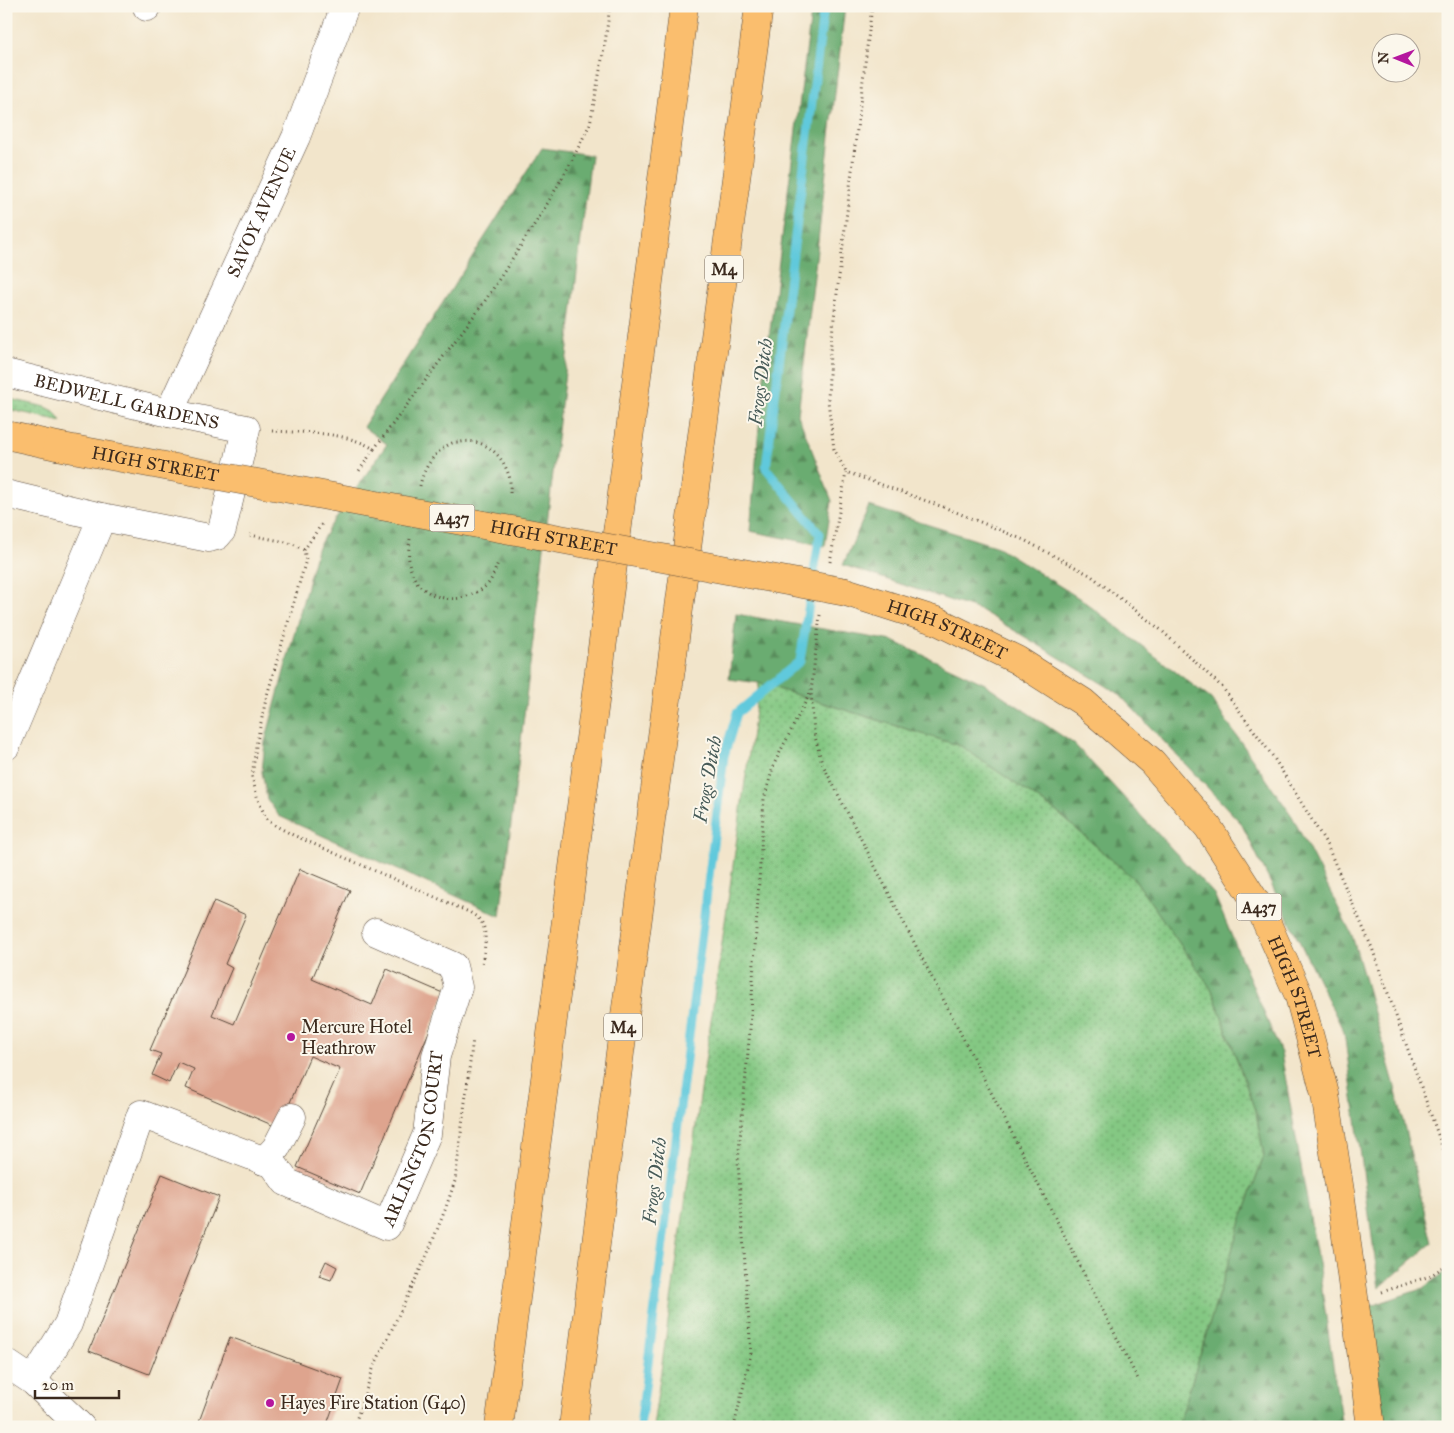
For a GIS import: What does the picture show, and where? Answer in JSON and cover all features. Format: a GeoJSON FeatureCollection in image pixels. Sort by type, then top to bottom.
{"type":"FeatureCollection","features":[{"type":"Feature","properties":{"kind":"main road"},"geometry":{"type":"LineString","coordinates":[[499,1427],[684,6]]}},
{"type":"Feature","properties":{"kind":"main road","name":"M4"},"geometry":{"type":"LineString","coordinates":[[573,1427],[621,1044],[759,6]]}},
{"type":"Feature","properties":{"kind":"main road","name":"HIGH STREET"},"geometry":{"type":"LineString","coordinates":[[6,435],[846,592],[937,620],[1017,660],[1082,702],[1152,762],[1208,827],[1261,910],[1299,996],[1325,1094],[1371,1427]]}},
{"type":"Feature","properties":{"kind":"street","name":"SAVOY AVENUE"},"geometry":{"type":"LineString","coordinates":[[169,413],[296,137],[345,6]]}},
{"type":"Feature","properties":{"kind":"street","name":"BEDWELL GARDENS"},"geometry":{"type":"LineString","coordinates":[[6,373],[169,413],[246,429],[222,530],[217,536],[209,538],[102,516]]}},
{"type":"Feature","properties":{"kind":"street"},"geometry":{"type":"LineString","coordinates":[[6,494],[102,516],[6,746]]}},
{"type":"Feature","properties":{"kind":"street","name":"ARLINGTON COURT"},"geometry":{"type":"LineString","coordinates":[[33,1381],[68,1324],[141,1114],[273,1164],[286,1182],[387,1226],[427,1134],[436,1056],[458,987],[453,966],[376,932]]}},
{"type":"Feature","properties":{"kind":"street"},"geometry":{"type":"LineString","coordinates":[[264,1161],[276,1148],[292,1117]]}},
{"type":"Feature","properties":{"kind":"street"},"geometry":{"type":"LineString","coordinates":[[6,1363],[33,1381],[81,1427]]}},
{"type":"Feature","properties":{"kind":"path"},"geometry":{"type":"LineString","coordinates":[[374,449],[484,301],[543,211],[569,166],[590,124],[610,6]]}},
{"type":"Feature","properties":{"kind":"path"},"geometry":{"type":"LineString","coordinates":[[830,561],[846,472],[834,449],[828,401],[830,351],[872,6]]}},
{"type":"Feature","properties":{"kind":"path"},"geometry":{"type":"LineString","coordinates":[[498,563],[489,583],[477,593],[458,598],[442,598],[424,591],[414,578],[409,562],[409,547],[421,482],[427,465],[438,452],[451,443],[470,440],[487,445],[499,456],[509,474],[510,496]]}},
{"type":"Feature","properties":{"kind":"path"},"geometry":{"type":"LineString","coordinates":[[846,472],[946,508],[1024,540],[1090,575],[1161,630],[1222,687],[1274,758],[1326,843],[1372,948],[1448,1164]]}},
{"type":"Feature","properties":{"kind":"path"},"geometry":{"type":"LineString","coordinates":[[822,608],[810,692],[814,733],[822,763],[1139,1381]]}},
{"type":"Feature","properties":{"kind":"path"},"geometry":{"type":"LineString","coordinates":[[734,1427],[751,1354],[738,1162],[750,1029],[764,799],[774,764],[810,692]]}},
{"type":"Feature","properties":{"kind":"path"},"geometry":{"type":"LineString","coordinates":[[1355,1301],[1430,1276],[1448,1264]]}},
{"type":"Feature","properties":{"kind":"green space"},"geometry":{"type":"Polygon","coordinates":[[[812,6],[845,6],[798,415],[832,501],[825,546],[750,531],[762,392],[812,6]]]}},
{"type":"Feature","properties":{"kind":"green space"},"geometry":{"type":"Polygon","coordinates":[[[542,148],[591,155],[500,916],[279,816],[267,799],[262,772],[265,742],[317,549],[329,528],[387,444],[363,427],[542,148]]]}},
{"type":"Feature","properties":{"kind":"green space"},"geometry":{"type":"Polygon","coordinates":[[[6,398],[46,407],[54,411],[61,421],[6,409],[6,398]]]}},
{"type":"Feature","properties":{"kind":"green space"},"geometry":{"type":"Polygon","coordinates":[[[869,506],[998,547],[1082,600],[1211,699],[1292,816],[1352,935],[1394,1083],[1432,1243],[1379,1288],[1344,1032],[1241,823],[1118,693],[982,611],[843,565],[869,506]]]}},
{"type":"Feature","properties":{"kind":"green space"},"geometry":{"type":"Polygon","coordinates":[[[736,614],[893,641],[985,684],[1074,744],[1214,894],[1281,1053],[1318,1262],[1342,1427],[1178,1427],[1241,1221],[1264,1156],[1256,1113],[1212,990],[1136,881],[1058,813],[961,746],[759,683],[729,679],[736,614]]]}},
{"type":"Feature","properties":{"kind":"green space"},"geometry":{"type":"Polygon","coordinates":[[[759,683],[961,746],[1058,813],[1136,881],[1212,990],[1256,1113],[1264,1156],[1241,1221],[1178,1427],[653,1427],[759,683]]]}},
{"type":"Feature","properties":{"kind":"green space"},"geometry":{"type":"Polygon","coordinates":[[[1448,1270],[1448,1427],[1375,1427],[1359,1310],[1424,1288],[1448,1270]]]}},
{"type":"Feature","properties":{"kind":"building","name":"Mercure Hotel Heathrow"},"geometry":{"type":"Polygon","coordinates":[[[300,869],[350,890],[312,979],[372,1005],[387,969],[445,994],[360,1194],[297,1167],[340,1069],[310,1056],[279,1128],[186,1088],[194,1069],[178,1062],[169,1083],[152,1075],[161,1054],[150,1050],[214,901],[246,915],[225,964],[232,968],[212,1015],[234,1024],[300,869]]]}},
{"type":"Feature","properties":{"kind":"building"},"geometry":{"type":"Polygon","coordinates":[[[162,1174],[219,1197],[149,1374],[89,1351],[162,1174]]]}},
{"type":"Feature","properties":{"kind":"building"},"geometry":{"type":"Polygon","coordinates":[[[326,1261],[337,1267],[331,1280],[319,1276],[326,1261]]]}},
{"type":"Feature","properties":{"kind":"building","name":"Hayes Fire Station (G40)"},"geometry":{"type":"Polygon","coordinates":[[[230,1337],[343,1379],[326,1427],[197,1427],[230,1337]]]}},
{"type":"Feature","properties":{"kind":"waterway","name":"Frogs Ditch"},"geometry":{"type":"LineString","coordinates":[[640,1427],[724,756],[737,713],[800,661],[820,534],[766,468],[824,6]]}},
{"type":"Feature","properties":{"kind":"place","name":"Mercure Hotel Heathrow"},"geometry":{"type":"Point","coordinates":[291,1037]}},
{"type":"Feature","properties":{"kind":"place","name":"Hayes Fire Station (G40)"},"geometry":{"type":"Point","coordinates":[270,1403]}}]}
